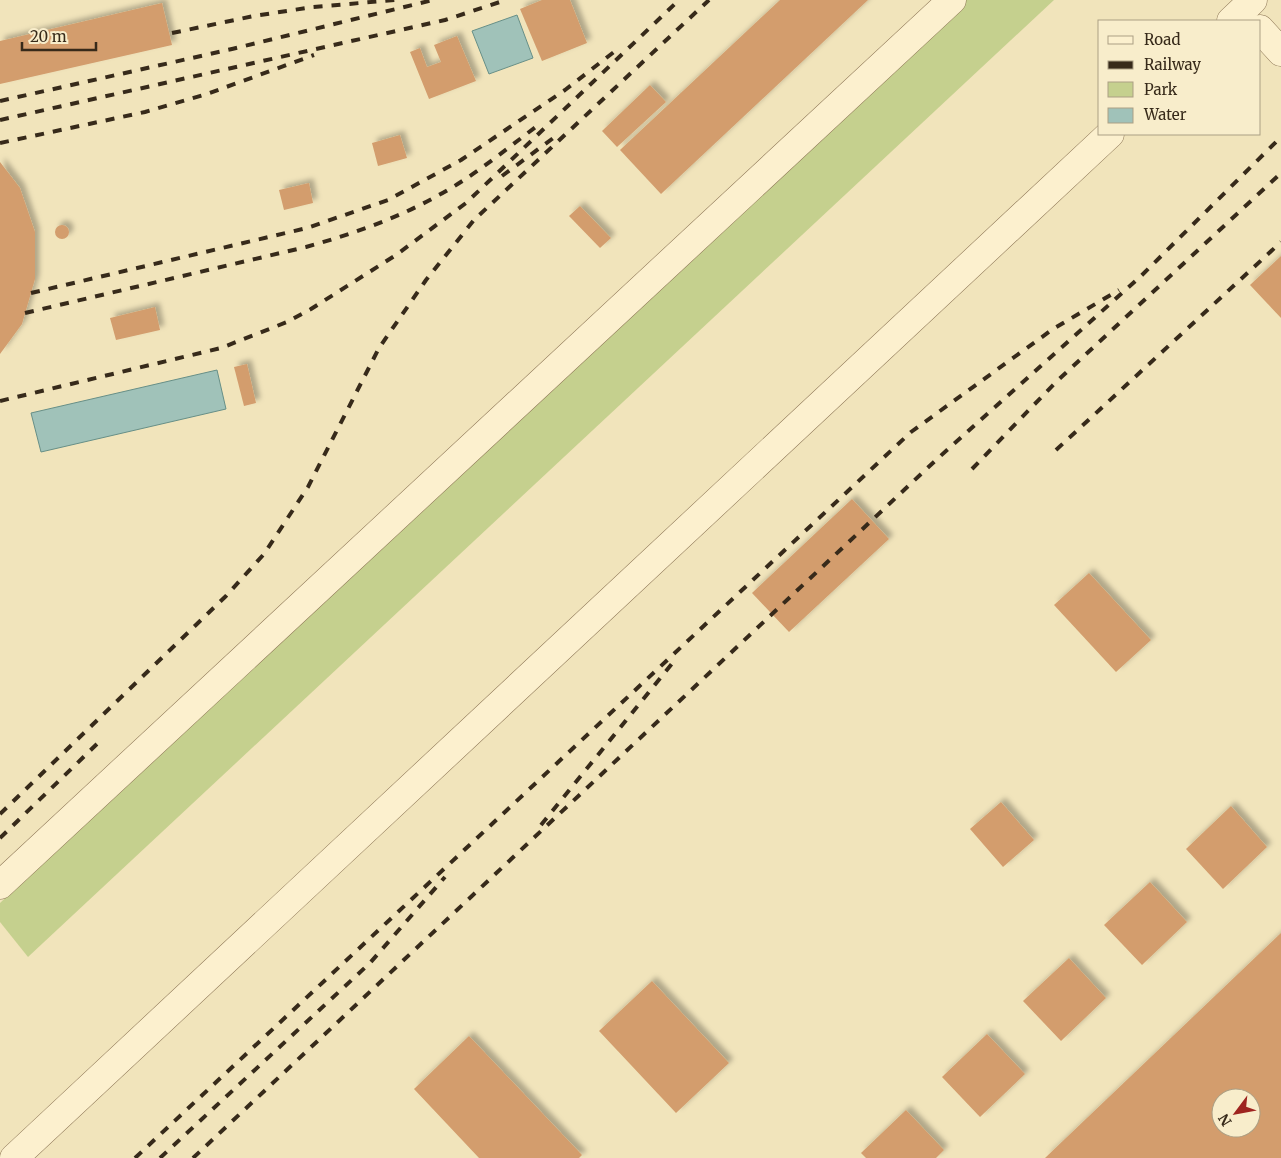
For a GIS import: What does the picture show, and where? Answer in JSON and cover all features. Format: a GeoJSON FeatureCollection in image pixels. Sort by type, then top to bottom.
{"type":"FeatureCollection","features":[{"type":"Feature","properties":{"kind":"lane"},"geometry":{"type":"LineString","coordinates":[[0,884],[952,0]]}},
{"type":"Feature","properties":{"kind":"lane"},"geometry":{"type":"LineString","coordinates":[[1261,30],[1281,52]]}},
{"type":"Feature","properties":{"kind":"lane"},"geometry":{"type":"LineString","coordinates":[[14,1158],[1109,135]]}},
{"type":"Feature","properties":{"kind":"green space"},"geometry":{"type":"Polygon","coordinates":[[[963,0],[1054,0],[28,957],[0,922],[0,903],[963,0]]]}},
{"type":"Feature","properties":{"kind":"water"},"geometry":{"type":"Polygon","coordinates":[[[517,15],[533,58],[489,74],[472,31],[517,15]]]}},
{"type":"Feature","properties":{"kind":"water"},"geometry":{"type":"Polygon","coordinates":[[[217,370],[226,409],[41,452],[31,413],[217,370]]]}},
{"type":"Feature","properties":{"kind":"building"},"geometry":{"type":"Polygon","coordinates":[[[542,0],[570,0],[587,43],[542,61],[520,9],[542,0]]]}},
{"type":"Feature","properties":{"kind":"building"},"geometry":{"type":"Polygon","coordinates":[[[780,0],[868,0],[661,194],[620,150],[780,0]]]}},
{"type":"Feature","properties":{"kind":"building"},"geometry":{"type":"Polygon","coordinates":[[[162,3],[172,45],[0,84],[0,41],[162,3]]]}},
{"type":"Feature","properties":{"kind":"building"},"geometry":{"type":"Polygon","coordinates":[[[457,36],[476,81],[429,99],[410,52],[420,48],[427,67],[441,62],[434,45],[457,36]]]}},
{"type":"Feature","properties":{"kind":"building"},"geometry":{"type":"Polygon","coordinates":[[[650,85],[666,102],[617,147],[602,131],[650,85]]]}},
{"type":"Feature","properties":{"kind":"building"},"geometry":{"type":"Polygon","coordinates":[[[400,135],[407,158],[378,166],[372,143],[400,135]]]}},
{"type":"Feature","properties":{"kind":"building"},"geometry":{"type":"Polygon","coordinates":[[[0,162],[20,188],[35,232],[35,279],[22,324],[0,354],[0,162]]]}},
{"type":"Feature","properties":{"kind":"building"},"geometry":{"type":"Polygon","coordinates":[[[309,183],[313,203],[284,210],[279,190],[309,183]]]}},
{"type":"Feature","properties":{"kind":"building"},"geometry":{"type":"Polygon","coordinates":[[[580,206],[611,238],[600,248],[569,216],[580,206]]]}},
{"type":"Feature","properties":{"kind":"building"},"geometry":{"type":"Polygon","coordinates":[[[62,225],[67,227],[69,232],[67,237],[62,239],[57,237],[55,232],[57,227],[62,225]]]}},
{"type":"Feature","properties":{"kind":"building"},"geometry":{"type":"Polygon","coordinates":[[[1281,256],[1281,318],[1250,285],[1281,256]]]}},
{"type":"Feature","properties":{"kind":"building"},"geometry":{"type":"Polygon","coordinates":[[[155,307],[160,330],[116,340],[110,318],[155,307]]]}},
{"type":"Feature","properties":{"kind":"building"},"geometry":{"type":"Polygon","coordinates":[[[247,364],[256,403],[244,406],[234,367],[247,364]]]}},
{"type":"Feature","properties":{"kind":"building"},"geometry":{"type":"Polygon","coordinates":[[[852,499],[889,539],[789,632],[752,593],[852,499]]]}},
{"type":"Feature","properties":{"kind":"building"},"geometry":{"type":"Polygon","coordinates":[[[1089,573],[1151,640],[1116,672],[1054,605],[1089,573]]]}},
{"type":"Feature","properties":{"kind":"building"},"geometry":{"type":"Polygon","coordinates":[[[1001,802],[1034,840],[1003,867],[970,829],[1001,802]]]}},
{"type":"Feature","properties":{"kind":"building"},"geometry":{"type":"Polygon","coordinates":[[[1231,806],[1267,847],[1223,889],[1186,849],[1231,806]]]}},
{"type":"Feature","properties":{"kind":"building"},"geometry":{"type":"Polygon","coordinates":[[[1150,882],[1187,922],[1142,965],[1104,925],[1150,882]]]}},
{"type":"Feature","properties":{"kind":"building"},"geometry":{"type":"Polygon","coordinates":[[[1281,933],[1281,1158],[1045,1158],[1281,933]]]}},
{"type":"Feature","properties":{"kind":"building"},"geometry":{"type":"Polygon","coordinates":[[[1069,958],[1106,998],[1061,1041],[1023,1001],[1069,958]]]}},
{"type":"Feature","properties":{"kind":"building"},"geometry":{"type":"Polygon","coordinates":[[[652,981],[729,1063],[676,1113],[599,1031],[652,981]]]}},
{"type":"Feature","properties":{"kind":"building"},"geometry":{"type":"Polygon","coordinates":[[[987,1034],[1025,1074],[980,1117],[942,1077],[987,1034]]]}},
{"type":"Feature","properties":{"kind":"building"},"geometry":{"type":"Polygon","coordinates":[[[469,1036],[582,1155],[579,1158],[479,1158],[414,1089],[469,1036]]]}},
{"type":"Feature","properties":{"kind":"building"},"geometry":{"type":"Polygon","coordinates":[[[906,1110],[944,1150],[936,1158],[866,1158],[861,1153],[906,1110]]]}},
{"type":"Feature","properties":{"kind":"railway"},"geometry":{"type":"LineString","coordinates":[[172,33],[254,16],[313,7],[395,0]]}},
{"type":"Feature","properties":{"kind":"railway"},"geometry":{"type":"LineString","coordinates":[[0,101],[232,49],[433,0]]}},
{"type":"Feature","properties":{"kind":"railway"},"geometry":{"type":"LineString","coordinates":[[0,120],[445,20],[506,0]]}},
{"type":"Feature","properties":{"kind":"railway"},"geometry":{"type":"LineString","coordinates":[[0,401],[221,348],[287,322],[311,309],[396,255],[466,203],[679,0]]}},
{"type":"Feature","properties":{"kind":"railway"},"geometry":{"type":"LineString","coordinates":[[0,814],[226,596],[264,554],[308,487],[379,348],[426,280],[474,220],[709,0]]}},
{"type":"Feature","properties":{"kind":"railway"},"geometry":{"type":"LineString","coordinates":[[31,293],[307,228],[388,200],[461,160],[565,90],[619,48]]}},
{"type":"Feature","properties":{"kind":"railway"},"geometry":{"type":"LineString","coordinates":[[0,143],[145,112],[207,94],[314,55]]}},
{"type":"Feature","properties":{"kind":"railway"},"geometry":{"type":"LineString","coordinates":[[25,313],[306,247],[373,225],[406,212],[450,189],[537,126]]}},
{"type":"Feature","properties":{"kind":"railway"},"geometry":{"type":"LineString","coordinates":[[502,176],[556,136]]}},
{"type":"Feature","properties":{"kind":"railway"},"geometry":{"type":"LineString","coordinates":[[193,1158],[936,460],[1140,277],[1281,137]]}},
{"type":"Feature","properties":{"kind":"railway"},"geometry":{"type":"LineString","coordinates":[[972,469],[1056,382],[1281,173]]}},
{"type":"Feature","properties":{"kind":"railway"},"geometry":{"type":"LineString","coordinates":[[1056,450],[1281,242]]}},
{"type":"Feature","properties":{"kind":"railway"},"geometry":{"type":"LineString","coordinates":[[135,1158],[911,432],[1053,329],[1119,290]]}},
{"type":"Feature","properties":{"kind":"railway"},"geometry":{"type":"LineString","coordinates":[[541,825],[675,660]]}},
{"type":"Feature","properties":{"kind":"railway"},"geometry":{"type":"LineString","coordinates":[[0,838],[99,742]]}},
{"type":"Feature","properties":{"kind":"railway"},"geometry":{"type":"LineString","coordinates":[[160,1158],[370,963],[445,877]]}}]}
